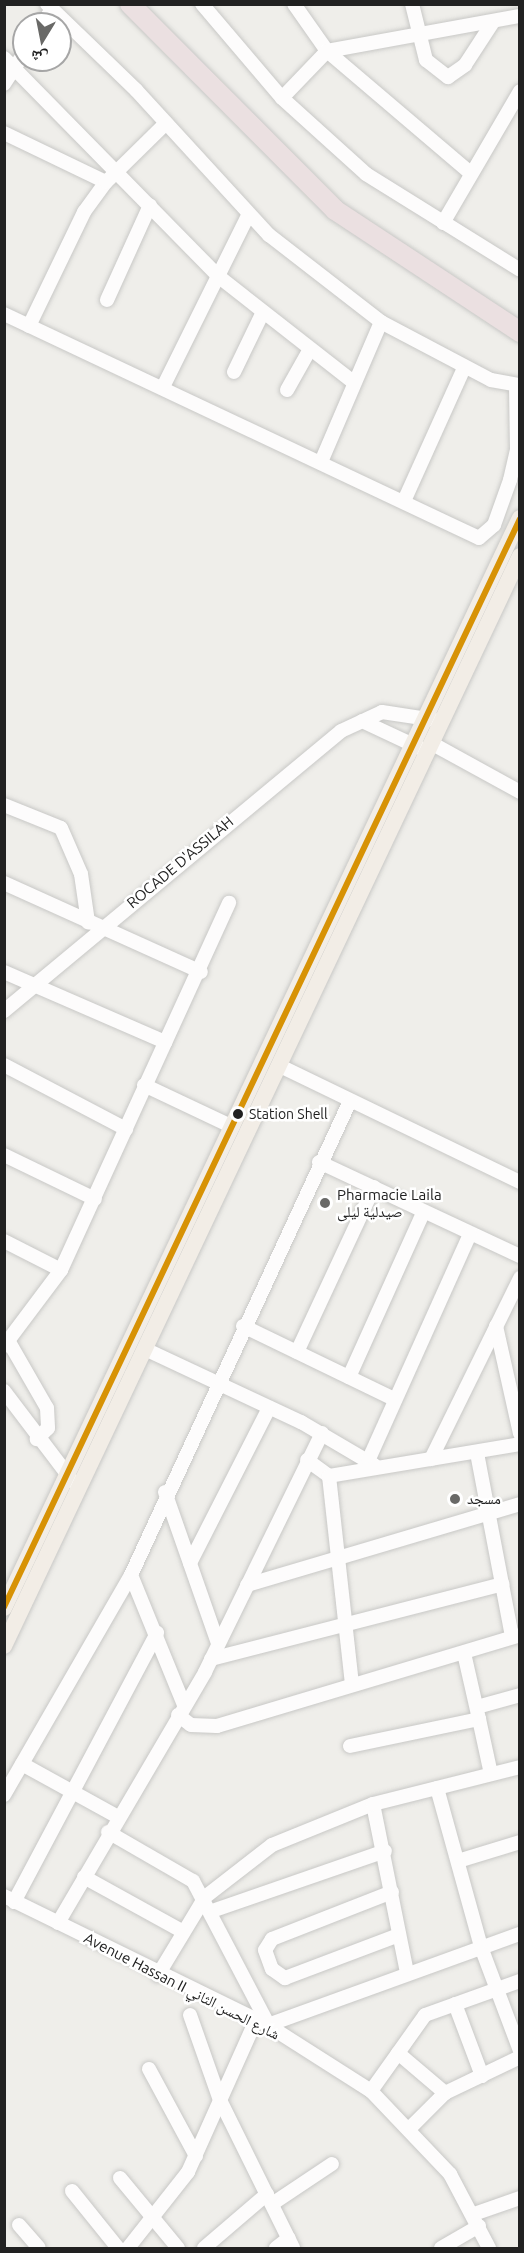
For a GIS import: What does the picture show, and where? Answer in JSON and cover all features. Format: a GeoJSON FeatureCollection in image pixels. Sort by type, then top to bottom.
{"type":"FeatureCollection","features":[{"type":"Feature","properties":{"kind":"highway"},"geometry":{"type":"LineString","coordinates":[[130,4],[335,210],[468,293],[519,332]]}},
{"type":"Feature","properties":{"kind":"highway"},"geometry":{"type":"LineString","coordinates":[[468,293],[519,313]]}},
{"type":"Feature","properties":{"kind":"main road"},"geometry":{"type":"LineString","coordinates":[[4,1646],[147,1350],[280,1066],[423,746],[519,518]]}},
{"type":"Feature","properties":{"kind":"main road"},"geometry":{"type":"LineString","coordinates":[[433,719],[519,556]]}},
{"type":"Feature","properties":{"kind":"main road"},"geometry":{"type":"LineString","coordinates":[[4,1608],[233,1126],[423,746]]}},
{"type":"Feature","properties":{"kind":"street"},"geometry":{"type":"LineString","coordinates":[[294,4],[327,51],[470,172]]}},
{"type":"Feature","properties":{"kind":"street"},"geometry":{"type":"LineString","coordinates":[[412,4],[417,34],[434,69],[456,77],[493,22]]}},
{"type":"Feature","properties":{"kind":"street"},"geometry":{"type":"LineString","coordinates":[[205,6],[282,98],[366,174],[443,223],[519,267]]}},
{"type":"Feature","properties":{"kind":"street"},"geometry":{"type":"LineString","coordinates":[[4,314],[404,501],[469,535],[489,533],[517,449],[518,386],[464,368],[381,322],[247,218],[166,123],[49,7]]}},
{"type":"Feature","properties":{"kind":"street"},"geometry":{"type":"LineString","coordinates":[[282,98],[327,51],[519,16]]}},
{"type":"Feature","properties":{"kind":"street"},"geometry":{"type":"LineString","coordinates":[[4,84],[10,63],[118,169],[218,276],[309,351],[353,382]]}},
{"type":"Feature","properties":{"kind":"street"},"geometry":{"type":"LineString","coordinates":[[443,223],[470,172],[519,91]]}},
{"type":"Feature","properties":{"kind":"street"},"geometry":{"type":"LineString","coordinates":[[29,326],[73,229],[106,182],[166,123]]}},
{"type":"Feature","properties":{"kind":"street"},"geometry":{"type":"LineString","coordinates":[[4,134],[106,182]]}},
{"type":"Feature","properties":{"kind":"street"},"geometry":{"type":"LineString","coordinates":[[107,300],[150,205]]}},
{"type":"Feature","properties":{"kind":"street"},"geometry":{"type":"LineString","coordinates":[[163,387],[247,218]]}},
{"type":"Feature","properties":{"kind":"street"},"geometry":{"type":"LineString","coordinates":[[234,372],[262,314]]}},
{"type":"Feature","properties":{"kind":"street"},"geometry":{"type":"LineString","coordinates":[[321,462],[353,382],[381,322]]}},
{"type":"Feature","properties":{"kind":"street"},"geometry":{"type":"LineString","coordinates":[[287,390],[309,351]]}},
{"type":"Feature","properties":{"kind":"street"},"geometry":{"type":"LineString","coordinates":[[404,501],[464,368]]}},
{"type":"Feature","properties":{"kind":"street","name":"ROCADE D'ASSILAH"},"geometry":{"type":"LineString","coordinates":[[4,1011],[263,792],[334,736],[382,712],[433,719]]}},
{"type":"Feature","properties":{"kind":"street"},"geometry":{"type":"LineString","coordinates":[[362,721],[423,746],[519,792]]}},
{"type":"Feature","properties":{"kind":"street"},"geometry":{"type":"LineString","coordinates":[[4,805],[61,828],[81,874],[87,922]]}},
{"type":"Feature","properties":{"kind":"street"},"geometry":{"type":"LineString","coordinates":[[4,883],[201,972]]}},
{"type":"Feature","properties":{"kind":"street"},"geometry":{"type":"LineString","coordinates":[[37,1439],[48,1428],[47,1408],[7,1344],[61,1270],[95,1199],[144,1085],[201,972],[229,903]]}},
{"type":"Feature","properties":{"kind":"street"},"geometry":{"type":"LineString","coordinates":[[4,972],[165,1042]]}},
{"type":"Feature","properties":{"kind":"street"},"geometry":{"type":"LineString","coordinates":[[4,1065],[126,1129]]}},
{"type":"Feature","properties":{"kind":"street"},"geometry":{"type":"LineString","coordinates":[[280,1066],[519,1182]]}},
{"type":"Feature","properties":{"kind":"street"},"geometry":{"type":"LineString","coordinates":[[144,1085],[233,1126]]}},
{"type":"Feature","properties":{"kind":"street"},"geometry":{"type":"LineString","coordinates":[[4,1795],[131,1575],[165,1492],[319,1162],[350,1101]]}},
{"type":"Feature","properties":{"kind":"street"},"geometry":{"type":"LineString","coordinates":[[4,1155],[95,1199]]}},
{"type":"Feature","properties":{"kind":"street"},"geometry":{"type":"LineString","coordinates":[[319,1162],[423,1213],[519,1256]]}},
{"type":"Feature","properties":{"kind":"street"},"geometry":{"type":"LineString","coordinates":[[297,1352],[374,1187]]}},
{"type":"Feature","properties":{"kind":"street"},"geometry":{"type":"LineString","coordinates":[[349,1377],[423,1213]]}},
{"type":"Feature","properties":{"kind":"street"},"geometry":{"type":"LineString","coordinates":[[371,1463],[394,1399],[470,1234]]}},
{"type":"Feature","properties":{"kind":"street"},"geometry":{"type":"LineString","coordinates":[[4,1241],[61,1270]]}},
{"type":"Feature","properties":{"kind":"street"},"geometry":{"type":"LineString","coordinates":[[431,1459],[519,1278]]}},
{"type":"Feature","properties":{"kind":"street"},"geometry":{"type":"LineString","coordinates":[[243,1326],[394,1399]]}},
{"type":"Feature","properties":{"kind":"street"},"geometry":{"type":"LineString","coordinates":[[496,1326],[519,1433]]}},
{"type":"Feature","properties":{"kind":"street"},"geometry":{"type":"LineString","coordinates":[[147,1350],[214,1386],[322,1433],[371,1463]]}},
{"type":"Feature","properties":{"kind":"street"},"geometry":{"type":"LineString","coordinates":[[4,1391],[37,1439],[80,1490]]}},
{"type":"Feature","properties":{"kind":"street"},"geometry":{"type":"LineString","coordinates":[[190,1563],[268,1408]]}},
{"type":"Feature","properties":{"kind":"street"},"geometry":{"type":"LineString","coordinates":[[58,1923],[108,1832],[211,1659],[322,1433]]}},
{"type":"Feature","properties":{"kind":"street"},"geometry":{"type":"LineString","coordinates":[[329,1476],[371,1463],[431,1459],[477,1453],[519,1444]]}},
{"type":"Feature","properties":{"kind":"street"},"geometry":{"type":"LineString","coordinates":[[131,1575],[157,1633],[181,1710],[191,1725],[217,1726],[516,1636],[503,1584],[477,1453]]}},
{"type":"Feature","properties":{"kind":"street"},"geometry":{"type":"LineString","coordinates":[[307,1460],[329,1476],[352,1685]]}},
{"type":"Feature","properties":{"kind":"street"},"geometry":{"type":"LineString","coordinates":[[165,1492],[218,1643]]}},
{"type":"Feature","properties":{"kind":"street"},"geometry":{"type":"LineString","coordinates":[[247,1585],[338,1560],[490,1510],[519,1504]]}},
{"type":"Feature","properties":{"kind":"street"},"geometry":{"type":"LineString","coordinates":[[211,1659],[345,1621],[503,1584]]}},
{"type":"Feature","properties":{"kind":"street"},"geometry":{"type":"LineString","coordinates":[[9,1899],[72,1793],[157,1633]]}},
{"type":"Feature","properties":{"kind":"street"},"geometry":{"type":"LineString","coordinates":[[464,1653],[491,1774]]}},
{"type":"Feature","properties":{"kind":"street"},"geometry":{"type":"LineString","coordinates":[[350,1746],[478,1713],[519,1695]]}},
{"type":"Feature","properties":{"kind":"street"},"geometry":{"type":"LineString","coordinates":[[22,1764],[118,1816]]}},
{"type":"Feature","properties":{"kind":"street"},"geometry":{"type":"LineString","coordinates":[[158,1975],[182,1931],[205,1897],[244,1862],[299,1830],[373,1804],[519,1767]]}},
{"type":"Feature","properties":{"kind":"street"},"geometry":{"type":"LineString","coordinates":[[437,1788],[481,1947],[519,2051]]}},
{"type":"Feature","properties":{"kind":"street"},"geometry":{"type":"LineString","coordinates":[[373,1804],[385,1851],[407,1973]]}},
{"type":"Feature","properties":{"kind":"street"},"geometry":{"type":"LineString","coordinates":[[108,1832],[183,1874],[205,1897],[264,2024]]}},
{"type":"Feature","properties":{"kind":"street"},"geometry":{"type":"LineString","coordinates":[[458,1861],[519,1842]]}},
{"type":"Feature","properties":{"kind":"street"},"geometry":{"type":"LineString","coordinates":[[212,1911],[385,1851]]}},
{"type":"Feature","properties":{"kind":"street"},"geometry":{"type":"LineString","coordinates":[[84,1877],[182,1931]]}},
{"type":"Feature","properties":{"kind":"street"},"geometry":{"type":"LineString","coordinates":[[392,1892],[272,1939],[265,1950],[272,1969],[285,1978],[399,1935]]}},
{"type":"Feature","properties":{"kind":"street","name":"Avenue Hassan II شارع الحسن الثاني"},"geometry":{"type":"LineString","coordinates":[[9,1899],[158,1975],[264,2024],[372,2091],[410,2128],[450,2174],[477,2220],[489,2248]]}},
{"type":"Feature","properties":{"kind":"street"},"geometry":{"type":"LineString","coordinates":[[128,2248],[155,2220],[196,2156],[220,2100],[264,2024],[519,1934]]}},
{"type":"Feature","properties":{"kind":"street"},"geometry":{"type":"LineString","coordinates":[[372,2091],[425,2015],[519,1982]]}},
{"type":"Feature","properties":{"kind":"street"},"geometry":{"type":"LineString","coordinates":[[455,2004],[482,2076]]}},
{"type":"Feature","properties":{"kind":"street"},"geometry":{"type":"LineString","coordinates":[[190,2015],[220,2100],[291,2243],[276,2248]]}},
{"type":"Feature","properties":{"kind":"street"},"geometry":{"type":"LineString","coordinates":[[398,2054],[445,2092]]}},
{"type":"Feature","properties":{"kind":"street"},"geometry":{"type":"LineString","coordinates":[[410,2128],[445,2092],[519,2057]]}},
{"type":"Feature","properties":{"kind":"street"},"geometry":{"type":"LineString","coordinates":[[149,2069],[196,2156]]}},
{"type":"Feature","properties":{"kind":"street"},"geometry":{"type":"LineString","coordinates":[[204,2248],[269,2199],[332,2164]]}},
{"type":"Feature","properties":{"kind":"street"},"geometry":{"type":"LineString","coordinates":[[120,2178],[178,2248]]}},
{"type":"Feature","properties":{"kind":"street"},"geometry":{"type":"LineString","coordinates":[[72,2191],[118,2248]]}},
{"type":"Feature","properties":{"kind":"street"},"geometry":{"type":"LineString","coordinates":[[441,2248],[477,2220],[519,2199]]}},
{"type":"Feature","properties":{"kind":"street"},"geometry":{"type":"LineString","coordinates":[[19,2225],[39,2248]]}},
{"type":"Feature","properties":{"kind":"transit line"},"geometry":{"type":"LineString","coordinates":[[4,1607],[520,519]]}},
{"type":"Feature","properties":{"kind":"place","name":"Station Shell"},"geometry":{"type":"Point","coordinates":[238,1114]}},
{"type":"Feature","properties":{"kind":"place","name":"Pharmacie Laila صيدلية ليلى"},"geometry":{"type":"Point","coordinates":[325,1203]}},
{"type":"Feature","properties":{"kind":"place","name":"مسجد"},"geometry":{"type":"Point","coordinates":[455,1499]}}]}
